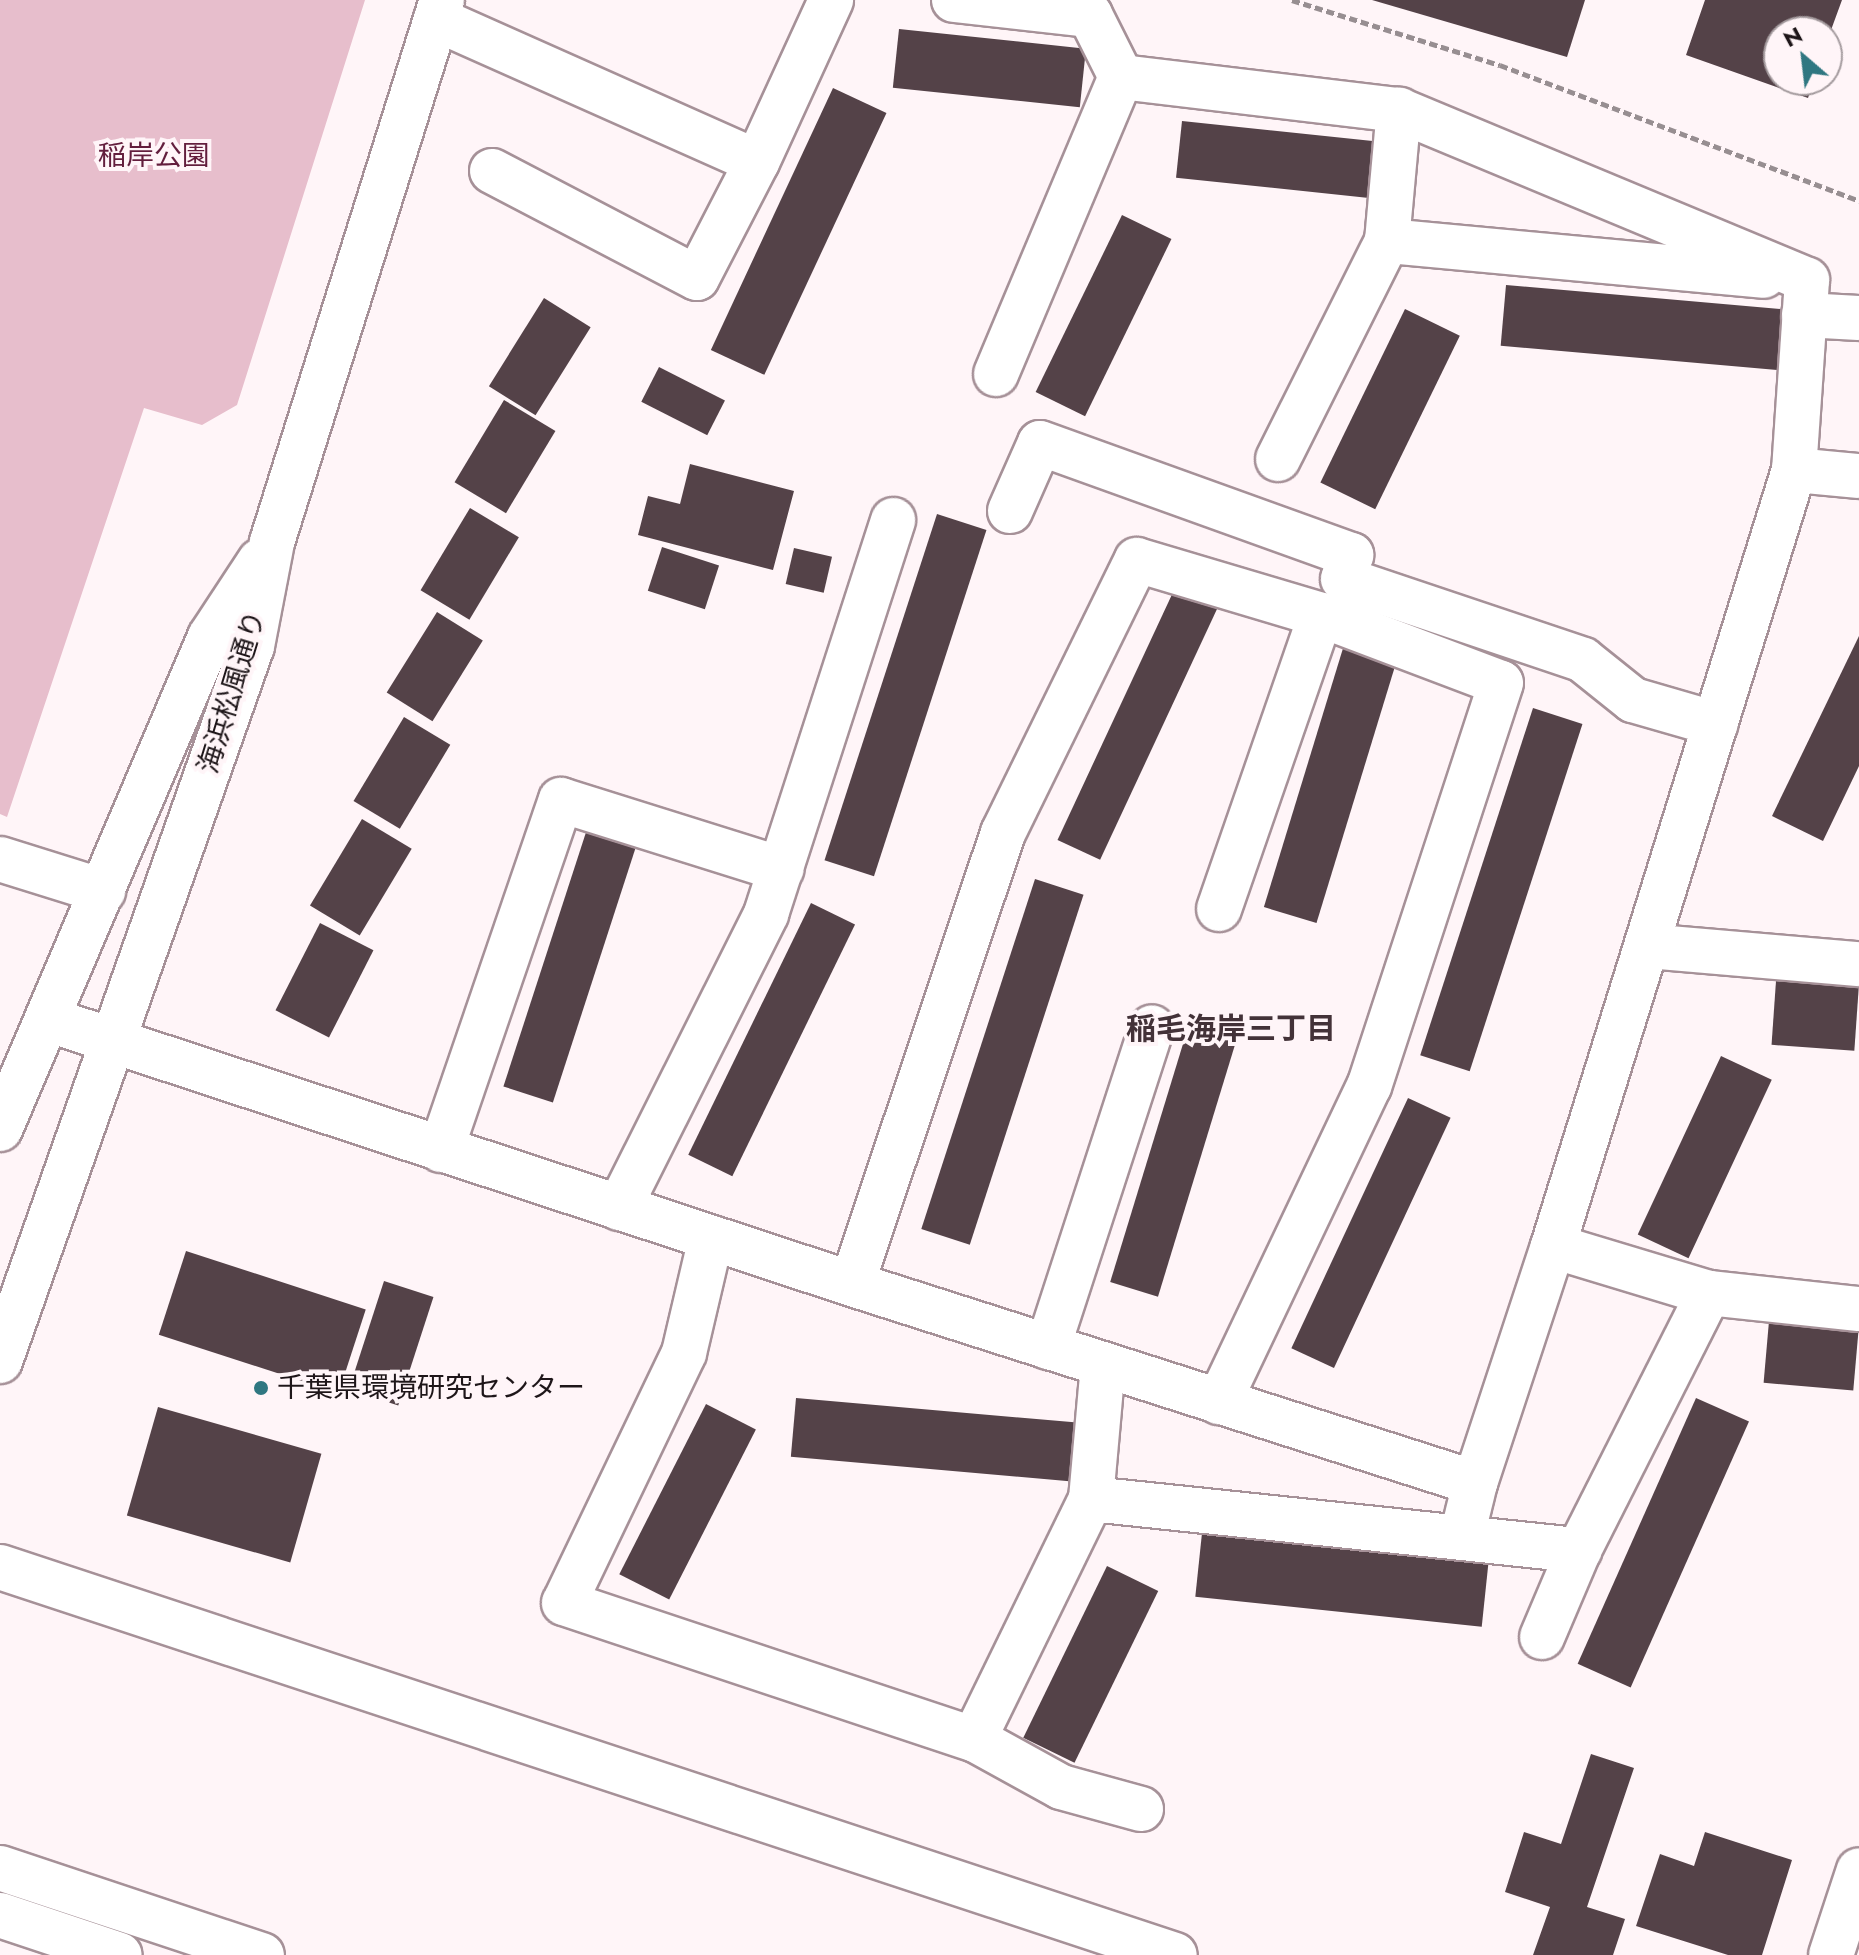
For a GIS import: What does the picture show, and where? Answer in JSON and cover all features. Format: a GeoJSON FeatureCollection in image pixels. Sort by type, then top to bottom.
{"type":"FeatureCollection","features":[{"type":"Feature","properties":{"kind":"street"},"geometry":{"type":"LineString","coordinates":[[492,171],[697,278],[757,162],[831,0]]}},
{"type":"Feature","properties":{"kind":"street"},"geometry":{"type":"LineString","coordinates":[[954,0],[1090,15],[1121,77],[996,374]]}},
{"type":"Feature","properties":{"kind":"street"},"geometry":{"type":"LineString","coordinates":[[272,542],[439,10],[757,162]]}},
{"type":"Feature","properties":{"kind":"street"},"geometry":{"type":"LineString","coordinates":[[1121,77],[1399,110],[1806,298],[1859,318]]}},
{"type":"Feature","properties":{"kind":"street"},"geometry":{"type":"LineString","coordinates":[[1278,459],[1387,241],[1399,110]]}},
{"type":"Feature","properties":{"kind":"street"},"geometry":{"type":"LineString","coordinates":[[1387,241],[1806,298]]}},
{"type":"Feature","properties":{"kind":"street"},"geometry":{"type":"LineString","coordinates":[[1462,1536],[1475,1483],[1553,1246],[1794,470],[1806,298]]}},
{"type":"Feature","properties":{"kind":"street"},"geometry":{"type":"LineString","coordinates":[[1010,511],[1040,443],[1351,555],[1343,579],[1583,660],[1633,700],[1716,724]]}},
{"type":"Feature","properties":{"kind":"street"},"geometry":{"type":"LineString","coordinates":[[1794,470],[1859,476]]}},
{"type":"Feature","properties":{"kind":"street"},"geometry":{"type":"LineString","coordinates":[[619,1208],[766,914],[893,520]]}},
{"type":"Feature","properties":{"kind":"street","name":"海浜松風通り"},"geometry":{"type":"LineString","coordinates":[[0,1129],[210,637],[272,542]]}},
{"type":"Feature","properties":{"kind":"street","name":"海浜松風通り"},"geometry":{"type":"LineString","coordinates":[[0,1361],[252,646],[272,542]]}},
{"type":"Feature","properties":{"kind":"street"},"geometry":{"type":"LineString","coordinates":[[852,1284],[1003,833],[1137,560],[1321,615],[1501,683],[1369,1086],[1219,1402]]}},
{"type":"Feature","properties":{"kind":"street"},"geometry":{"type":"LineString","coordinates":[[1219,909],[1321,615]]}},
{"type":"Feature","properties":{"kind":"street"},"geometry":{"type":"LineString","coordinates":[[441,1150],[561,800],[781,869]]}},
{"type":"Feature","properties":{"kind":"street"},"geometry":{"type":"LineString","coordinates":[[0,859],[103,891]]}},
{"type":"Feature","properties":{"kind":"street"},"geometry":{"type":"LineString","coordinates":[[1647,946],[1859,964]]}},
{"type":"Feature","properties":{"kind":"street"},"geometry":{"type":"LineString","coordinates":[[47,1019],[852,1284],[1475,1483]]}},
{"type":"Feature","properties":{"kind":"street"},"geometry":{"type":"LineString","coordinates":[[1048,1347],[1152,1027]]}},
{"type":"Feature","properties":{"kind":"street"},"geometry":{"type":"LineString","coordinates":[[711,1238],[684,1353],[564,1603],[974,1739],[1061,1787],[1141,1809]]}},
{"type":"Feature","properties":{"kind":"street"},"geometry":{"type":"LineString","coordinates":[[1553,1246],[1709,1293],[1859,1309]]}},
{"type":"Feature","properties":{"kind":"street"},"geometry":{"type":"LineString","coordinates":[[1542,1637],[1579,1550],[1709,1293]]}},
{"type":"Feature","properties":{"kind":"street"},"geometry":{"type":"LineString","coordinates":[[974,1739],[1091,1499],[1103,1365]]}},
{"type":"Feature","properties":{"kind":"street"},"geometry":{"type":"LineString","coordinates":[[1091,1499],[1579,1550]]}},
{"type":"Feature","properties":{"kind":"street"},"geometry":{"type":"LineString","coordinates":[[0,1567],[1175,1955]]}},
{"type":"Feature","properties":{"kind":"street"},"geometry":{"type":"LineString","coordinates":[[0,1868],[262,1955]]}},
{"type":"Feature","properties":{"kind":"street"},"geometry":{"type":"LineString","coordinates":[[1831,1955],[1859,1870]]}},
{"type":"Feature","properties":{"kind":"street"},"geometry":{"type":"LineString","coordinates":[[0,1915],[120,1955]]}},
{"type":"Feature","properties":{"kind":"path"},"geometry":{"type":"LineString","coordinates":[[1292,0],[1500,65],[1859,201]]}},
{"type":"Feature","properties":{"kind":"green space","name":"稲岸公園"},"geometry":{"type":"Polygon","coordinates":[[[0,0],[365,0],[237,405],[202,425],[144,408],[7,817],[0,814],[0,0]]]}},
{"type":"Feature","properties":{"kind":"building"},"geometry":{"type":"Polygon","coordinates":[[[1372,0],[1585,0],[1567,57],[1372,0]]]}},
{"type":"Feature","properties":{"kind":"building"},"geometry":{"type":"Polygon","coordinates":[[[1705,0],[1842,0],[1836,16],[1763,16],[1763,82],[1686,55],[1705,0]]]}},
{"type":"Feature","properties":{"kind":"building"},"geometry":{"type":"Polygon","coordinates":[[[899,29],[1086,49],[1080,107],[893,88],[899,29]]]}},
{"type":"Feature","properties":{"kind":"building"},"geometry":{"type":"Polygon","coordinates":[[[833,88],[886,113],[764,375],[711,350],[833,88]]]}},
{"type":"Feature","properties":{"kind":"building"},"geometry":{"type":"Polygon","coordinates":[[[1182,121],[1375,141],[1369,198],[1176,178],[1182,121]]]}},
{"type":"Feature","properties":{"kind":"building"},"geometry":{"type":"Polygon","coordinates":[[[1122,215],[1171,239],[1085,416],[1036,392],[1122,215]]]}},
{"type":"Feature","properties":{"kind":"building"},"geometry":{"type":"Polygon","coordinates":[[[1506,285],[1791,310],[1786,371],[1501,346],[1506,285]]]}},
{"type":"Feature","properties":{"kind":"building"},"geometry":{"type":"Polygon","coordinates":[[[544,298],[591,327],[536,415],[489,386],[544,298]]]}},
{"type":"Feature","properties":{"kind":"building"},"geometry":{"type":"Polygon","coordinates":[[[1405,309],[1460,336],[1375,509],[1320,482],[1405,309]]]}},
{"type":"Feature","properties":{"kind":"building"},"geometry":{"type":"Polygon","coordinates":[[[659,367],[725,401],[707,435],[641,402],[659,367]]]}},
{"type":"Feature","properties":{"kind":"building"},"geometry":{"type":"Polygon","coordinates":[[[504,400],[555,431],[506,513],[455,482],[504,400]]]}},
{"type":"Feature","properties":{"kind":"building"},"geometry":{"type":"Polygon","coordinates":[[[690,464],[794,491],[773,570],[638,535],[648,496],[680,504],[690,464]]]}},
{"type":"Feature","properties":{"kind":"building"},"geometry":{"type":"Polygon","coordinates":[[[470,508],[519,537],[469,620],[421,590],[470,508]]]}},
{"type":"Feature","properties":{"kind":"building"},"geometry":{"type":"Polygon","coordinates":[[[937,514],[986,530],[874,876],[825,860],[937,514]]]}},
{"type":"Feature","properties":{"kind":"building"},"geometry":{"type":"Polygon","coordinates":[[[662,547],[719,566],[705,609],[648,591],[662,547]]]}},
{"type":"Feature","properties":{"kind":"building"},"geometry":{"type":"Polygon","coordinates":[[[794,548],[832,557],[824,593],[786,584],[794,548]]]}},
{"type":"Feature","properties":{"kind":"building"},"geometry":{"type":"Polygon","coordinates":[[[1175,588],[1218,608],[1100,860],[1058,840],[1175,588]]]}},
{"type":"Feature","properties":{"kind":"building"},"geometry":{"type":"Polygon","coordinates":[[[437,612],[483,641],[432,721],[387,693],[437,612]]]}},
{"type":"Feature","properties":{"kind":"building"},"geometry":{"type":"Polygon","coordinates":[[[1859,636],[1859,766],[1823,841],[1772,816],[1859,636]]]}},
{"type":"Feature","properties":{"kind":"building"},"geometry":{"type":"Polygon","coordinates":[[[1344,645],[1397,661],[1316,923],[1264,907],[1344,645]]]}},
{"type":"Feature","properties":{"kind":"building"},"geometry":{"type":"Polygon","coordinates":[[[1533,708],[1582,724],[1470,1071],[1420,1055],[1533,708]]]}},
{"type":"Feature","properties":{"kind":"building"},"geometry":{"type":"Polygon","coordinates":[[[404,717],[450,745],[400,829],[354,801],[404,717]]]}},
{"type":"Feature","properties":{"kind":"building"},"geometry":{"type":"Polygon","coordinates":[[[362,819],[412,849],[360,935],[310,906],[362,819]]]}},
{"type":"Feature","properties":{"kind":"building"},"geometry":{"type":"Polygon","coordinates":[[[589,823],[638,839],[553,1103],[503,1086],[589,823]]]}},
{"type":"Feature","properties":{"kind":"building"},"geometry":{"type":"Polygon","coordinates":[[[1035,879],[1084,895],[970,1245],[921,1229],[1035,879]]]}},
{"type":"Feature","properties":{"kind":"building"},"geometry":{"type":"Polygon","coordinates":[[[811,903],[855,924],[732,1176],[688,1155],[811,903]]]}},
{"type":"Feature","properties":{"kind":"building"},"geometry":{"type":"Polygon","coordinates":[[[320,923],[373,950],[329,1038],[276,1010],[320,923]]]}},
{"type":"Feature","properties":{"kind":"building"},"geometry":{"type":"Polygon","coordinates":[[[1776,981],[1859,987],[1854,1051],[1772,1045],[1776,981]]]}},
{"type":"Feature","properties":{"kind":"building"},"geometry":{"type":"Polygon","coordinates":[[[1190,1021],[1238,1036],[1158,1297],[1110,1282],[1190,1021]]]}},
{"type":"Feature","properties":{"kind":"building"},"geometry":{"type":"Polygon","coordinates":[[[1721,1056],[1772,1080],[1688,1258],[1638,1235],[1721,1056]]]}},
{"type":"Feature","properties":{"kind":"building"},"geometry":{"type":"Polygon","coordinates":[[[1408,1098],[1451,1118],[1334,1368],[1291,1348],[1408,1098]]]}},
{"type":"Feature","properties":{"kind":"building"},"geometry":{"type":"Polygon","coordinates":[[[186,1251],[366,1309],[339,1393],[159,1335],[186,1251]]]}},
{"type":"Feature","properties":{"kind":"building"},"geometry":{"type":"Polygon","coordinates":[[[384,1281],[433,1297],[398,1405],[349,1389],[384,1281]]]}},
{"type":"Feature","properties":{"kind":"building"},"geometry":{"type":"Polygon","coordinates":[[[1769,1321],[1859,1329],[1853,1391],[1764,1383],[1769,1321]]]}},
{"type":"Feature","properties":{"kind":"building"},"geometry":{"type":"Polygon","coordinates":[[[796,1398],[1083,1423],[1078,1482],[791,1457],[796,1398]]]}},
{"type":"Feature","properties":{"kind":"building"},"geometry":{"type":"Polygon","coordinates":[[[1696,1398],[1749,1422],[1631,1687],[1578,1664],[1696,1398]]]}},
{"type":"Feature","properties":{"kind":"building"},"geometry":{"type":"Polygon","coordinates":[[[706,1404],[756,1429],[669,1600],[619,1574],[706,1404]]]}},
{"type":"Feature","properties":{"kind":"building"},"geometry":{"type":"Polygon","coordinates":[[[158,1407],[321,1454],[290,1562],[127,1516],[158,1407]]]}},
{"type":"Feature","properties":{"kind":"building"},"geometry":{"type":"Polygon","coordinates":[[[1202,1533],[1488,1563],[1482,1627],[1195,1597],[1202,1533]]]}},
{"type":"Feature","properties":{"kind":"building"},"geometry":{"type":"Polygon","coordinates":[[[1107,1566],[1158,1591],[1075,1763],[1023,1738],[1107,1566]]]}},
{"type":"Feature","properties":{"kind":"building"},"geometry":{"type":"Polygon","coordinates":[[[1591,1754],[1634,1768],[1587,1907],[1625,1919],[1613,1955],[1533,1955],[1550,1907],[1505,1892],[1524,1832],[1561,1844],[1591,1754]]]}},
{"type":"Feature","properties":{"kind":"building"},"geometry":{"type":"Polygon","coordinates":[[[1705,1832],[1792,1860],[1762,1955],[1728,1955],[1636,1926],[1660,1854],[1694,1866],[1705,1832]]]}},
{"type":"Feature","properties":{"kind":"place","name":"千葉県環境研究センター"},"geometry":{"type":"Point","coordinates":[261,1388]}},
{"type":"Feature","properties":{"kind":"district","name":"稲毛海岸三丁目"},"geometry":{"type":"Point","coordinates":[1231,1029]}}]}
